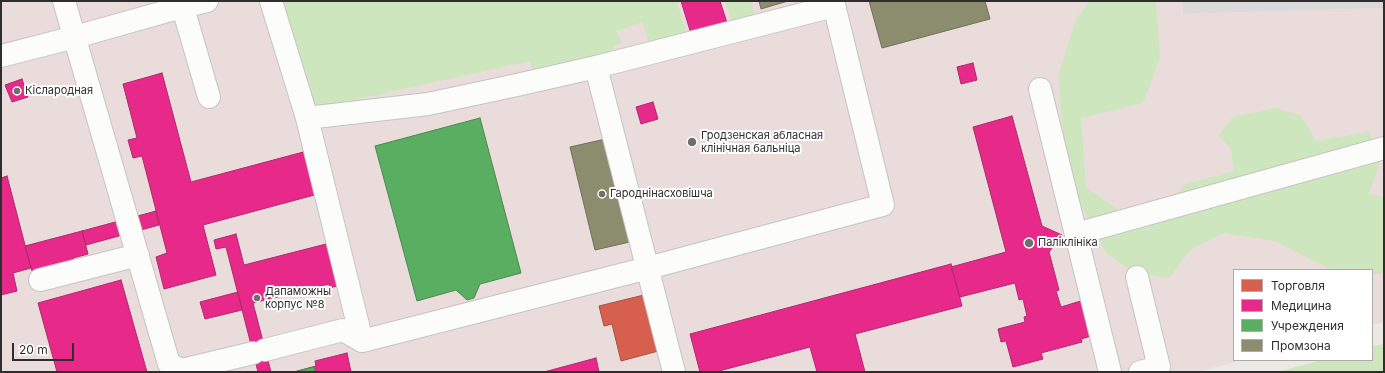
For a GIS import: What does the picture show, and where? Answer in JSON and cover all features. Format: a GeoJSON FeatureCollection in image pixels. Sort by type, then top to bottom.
{"type":"FeatureCollection","features":[{"type":"Feature","properties":{"kind":"lane"},"geometry":{"type":"LineString","coordinates":[[64,1],[171,368],[182,370],[343,330],[362,341],[648,268],[883,205],[833,4],[596,67],[428,104],[307,118]]}},
{"type":"Feature","properties":{"kind":"lane"},"geometry":{"type":"LineString","coordinates":[[1,56],[75,37],[181,4],[207,1]]}},
{"type":"Feature","properties":{"kind":"lane"},"geometry":{"type":"LineString","coordinates":[[271,1],[307,118],[362,341]]}},
{"type":"Feature","properties":{"kind":"lane"},"geometry":{"type":"LineString","coordinates":[[181,4],[210,97]]}},
{"type":"Feature","properties":{"kind":"lane"},"geometry":{"type":"LineString","coordinates":[[596,67],[674,372]]}},
{"type":"Feature","properties":{"kind":"lane"},"geometry":{"type":"LineString","coordinates":[[1040,89],[1110,372]]}},
{"type":"Feature","properties":{"kind":"lane"},"geometry":{"type":"LineString","coordinates":[[1076,234],[1384,148]]}},
{"type":"Feature","properties":{"kind":"lane"},"geometry":{"type":"LineString","coordinates":[[40,280],[138,255]]}},
{"type":"Feature","properties":{"kind":"lane"},"geometry":{"type":"LineString","coordinates":[[1137,277],[1159,367],[1140,372]]}},
{"type":"Feature","properties":{"kind":"shaded area","name":"Гродзенская абласная клінічная бальніца"},"geometry":{"type":"Polygon","coordinates":[[[1,1],[1182,1],[1183,14],[1384,8],[1384,322],[1373,325],[1373,269],[1233,269],[1233,361],[1238,361],[1197,372],[4,372],[1,361],[1,1]]]}},
{"type":"Feature","properties":{"kind":"shaded area"},"geometry":{"type":"Polygon","coordinates":[[[1182,1],[1384,1],[1384,8],[1183,14],[1182,1]]]}},
{"type":"Feature","properties":{"kind":"green space"},"geometry":{"type":"Polygon","coordinates":[[[282,1],[677,1],[687,37],[650,46],[642,22],[616,31],[622,43],[613,46],[614,52],[534,73],[530,61],[313,109],[282,1]]]}},
{"type":"Feature","properties":{"kind":"green space"},"geometry":{"type":"Polygon","coordinates":[[[725,1],[751,1],[756,19],[733,25],[725,1]]]}},
{"type":"Feature","properties":{"kind":"green space"},"geometry":{"type":"Polygon","coordinates":[[[1090,1],[1156,1],[1160,58],[1143,103],[1081,118],[1086,187],[1147,230],[1184,185],[1234,171],[1231,148],[1218,136],[1233,117],[1276,108],[1300,115],[1315,141],[1369,132],[1381,159],[1369,193],[1384,198],[1384,267],[1382,274],[1373,274],[1373,269],[1329,269],[1275,241],[1223,233],[1191,249],[1169,278],[1132,272],[1106,253],[1067,177],[1058,77],[1076,19],[1090,1]]]}},
{"type":"Feature","properties":{"kind":"green space"},"geometry":{"type":"Polygon","coordinates":[[[1384,344],[1384,372],[1278,372],[1317,361],[1373,361],[1373,346],[1384,344]]]}},
{"type":"Feature","properties":{"kind":"building: Торговля"},"geometry":{"type":"Polygon","coordinates":[[[648,294],[662,350],[621,361],[612,324],[604,326],[599,306],[648,294]]]}},
{"type":"Feature","properties":{"kind":"building: Медицина"},"geometry":{"type":"Polygon","coordinates":[[[681,1],[720,1],[728,26],[692,37],[681,1]]]}},
{"type":"Feature","properties":{"kind":"building: Медицина"},"geometry":{"type":"Polygon","coordinates":[[[973,63],[977,80],[961,84],[957,67],[973,63]]]}},
{"type":"Feature","properties":{"kind":"building: Медицина"},"geometry":{"type":"Polygon","coordinates":[[[162,73],[191,182],[307,151],[318,194],[203,225],[216,275],[164,289],[156,257],[167,253],[142,156],[133,158],[128,140],[137,138],[123,84],[162,73]]]}},
{"type":"Feature","properties":{"kind":"building: Медицина","name":"Кіслародная"},"geometry":{"type":"Polygon","coordinates":[[[22,79],[28,97],[12,102],[5,85],[22,79]]]}},
{"type":"Feature","properties":{"kind":"building: Медицина"},"geometry":{"type":"Polygon","coordinates":[[[653,102],[658,119],[641,124],[636,107],[653,102]]]}},
{"type":"Feature","properties":{"kind":"building: Медицина","name":"Паліклініка"},"geometry":{"type":"Polygon","coordinates":[[[1012,116],[1042,226],[1062,235],[1049,252],[1059,290],[1056,291],[1061,307],[1084,300],[1098,334],[1081,339],[1082,342],[1041,353],[1043,359],[1013,367],[1006,341],[1001,342],[998,329],[1025,322],[1024,317],[1027,316],[1023,299],[1019,300],[1015,283],[960,297],[951,267],[1006,252],[973,127],[1012,116]]]}},
{"type":"Feature","properties":{"kind":"building: Медицина"},"geometry":{"type":"Polygon","coordinates":[[[7,176],[31,268],[13,273],[17,291],[1,295],[1,178],[7,176]]]}},
{"type":"Feature","properties":{"kind":"building: Медицина"},"geometry":{"type":"Polygon","coordinates":[[[156,211],[159,225],[86,245],[82,231],[156,211]]]}},
{"type":"Feature","properties":{"kind":"building: Медицина"},"geometry":{"type":"Polygon","coordinates":[[[82,231],[88,254],[73,258],[74,260],[32,271],[25,246],[82,231]]]}},
{"type":"Feature","properties":{"kind":"building: Медицина","name":"Дапаможны корпус №8"},"geometry":{"type":"Polygon","coordinates":[[[236,234],[244,265],[330,243],[340,285],[330,288],[329,284],[253,303],[271,372],[258,372],[226,247],[216,249],[214,240],[236,234]]]}},
{"type":"Feature","properties":{"kind":"building: Медицина"},"geometry":{"type":"Polygon","coordinates":[[[951,264],[962,306],[855,334],[865,372],[817,372],[810,347],[715,372],[700,372],[690,334],[951,264]]]}},
{"type":"Feature","properties":{"kind":"building: Медицина"},"geometry":{"type":"Polygon","coordinates":[[[121,280],[147,372],[57,372],[38,303],[121,280]]]}},
{"type":"Feature","properties":{"kind":"building: Медицина"},"geometry":{"type":"Polygon","coordinates":[[[238,292],[242,310],[205,319],[200,302],[238,292]]]}},
{"type":"Feature","properties":{"kind":"building: Медицина"},"geometry":{"type":"Polygon","coordinates":[[[347,353],[351,372],[294,372],[316,366],[315,361],[347,353]]]}},
{"type":"Feature","properties":{"kind":"building: Медицина"},"geometry":{"type":"Polygon","coordinates":[[[596,358],[599,372],[544,372],[596,358]]]}},
{"type":"Feature","properties":{"kind":"building: Учреждения"},"geometry":{"type":"Polygon","coordinates":[[[480,118],[521,273],[480,284],[474,298],[467,300],[456,290],[417,301],[375,146],[480,118]]]}},
{"type":"Feature","properties":{"kind":"building: Учреждения"},"geometry":{"type":"Polygon","coordinates":[[[314,367],[315,372],[294,372],[314,367]]]}},
{"type":"Feature","properties":{"kind":"building: Промзона"},"geometry":{"type":"Polygon","coordinates":[[[759,1],[788,1],[761,9],[759,1]]]}},
{"type":"Feature","properties":{"kind":"building: Промзона"},"geometry":{"type":"Polygon","coordinates":[[[869,1],[985,1],[990,19],[882,48],[869,1]]]}},
{"type":"Feature","properties":{"kind":"building: Промзона","name":"Гароднінасховішча"},"geometry":{"type":"Polygon","coordinates":[[[610,138],[634,241],[595,250],[570,147],[610,138]]]}},
{"type":"Feature","properties":{"kind":"place","name":"Кіслародная"},"geometry":{"type":"Point","coordinates":[17,91]}},
{"type":"Feature","properties":{"kind":"place","name":"Гродзенская абласная клінічная бальніца"},"geometry":{"type":"Point","coordinates":[692,142]}},
{"type":"Feature","properties":{"kind":"place","name":"Гароднінасховішча"},"geometry":{"type":"Point","coordinates":[602,194]}},
{"type":"Feature","properties":{"kind":"place","name":"Паліклініка"},"geometry":{"type":"Point","coordinates":[1029,243]}},
{"type":"Feature","properties":{"kind":"place","name":"Дапаможны корпус №8"},"geometry":{"type":"Point","coordinates":[257,298]}}]}
